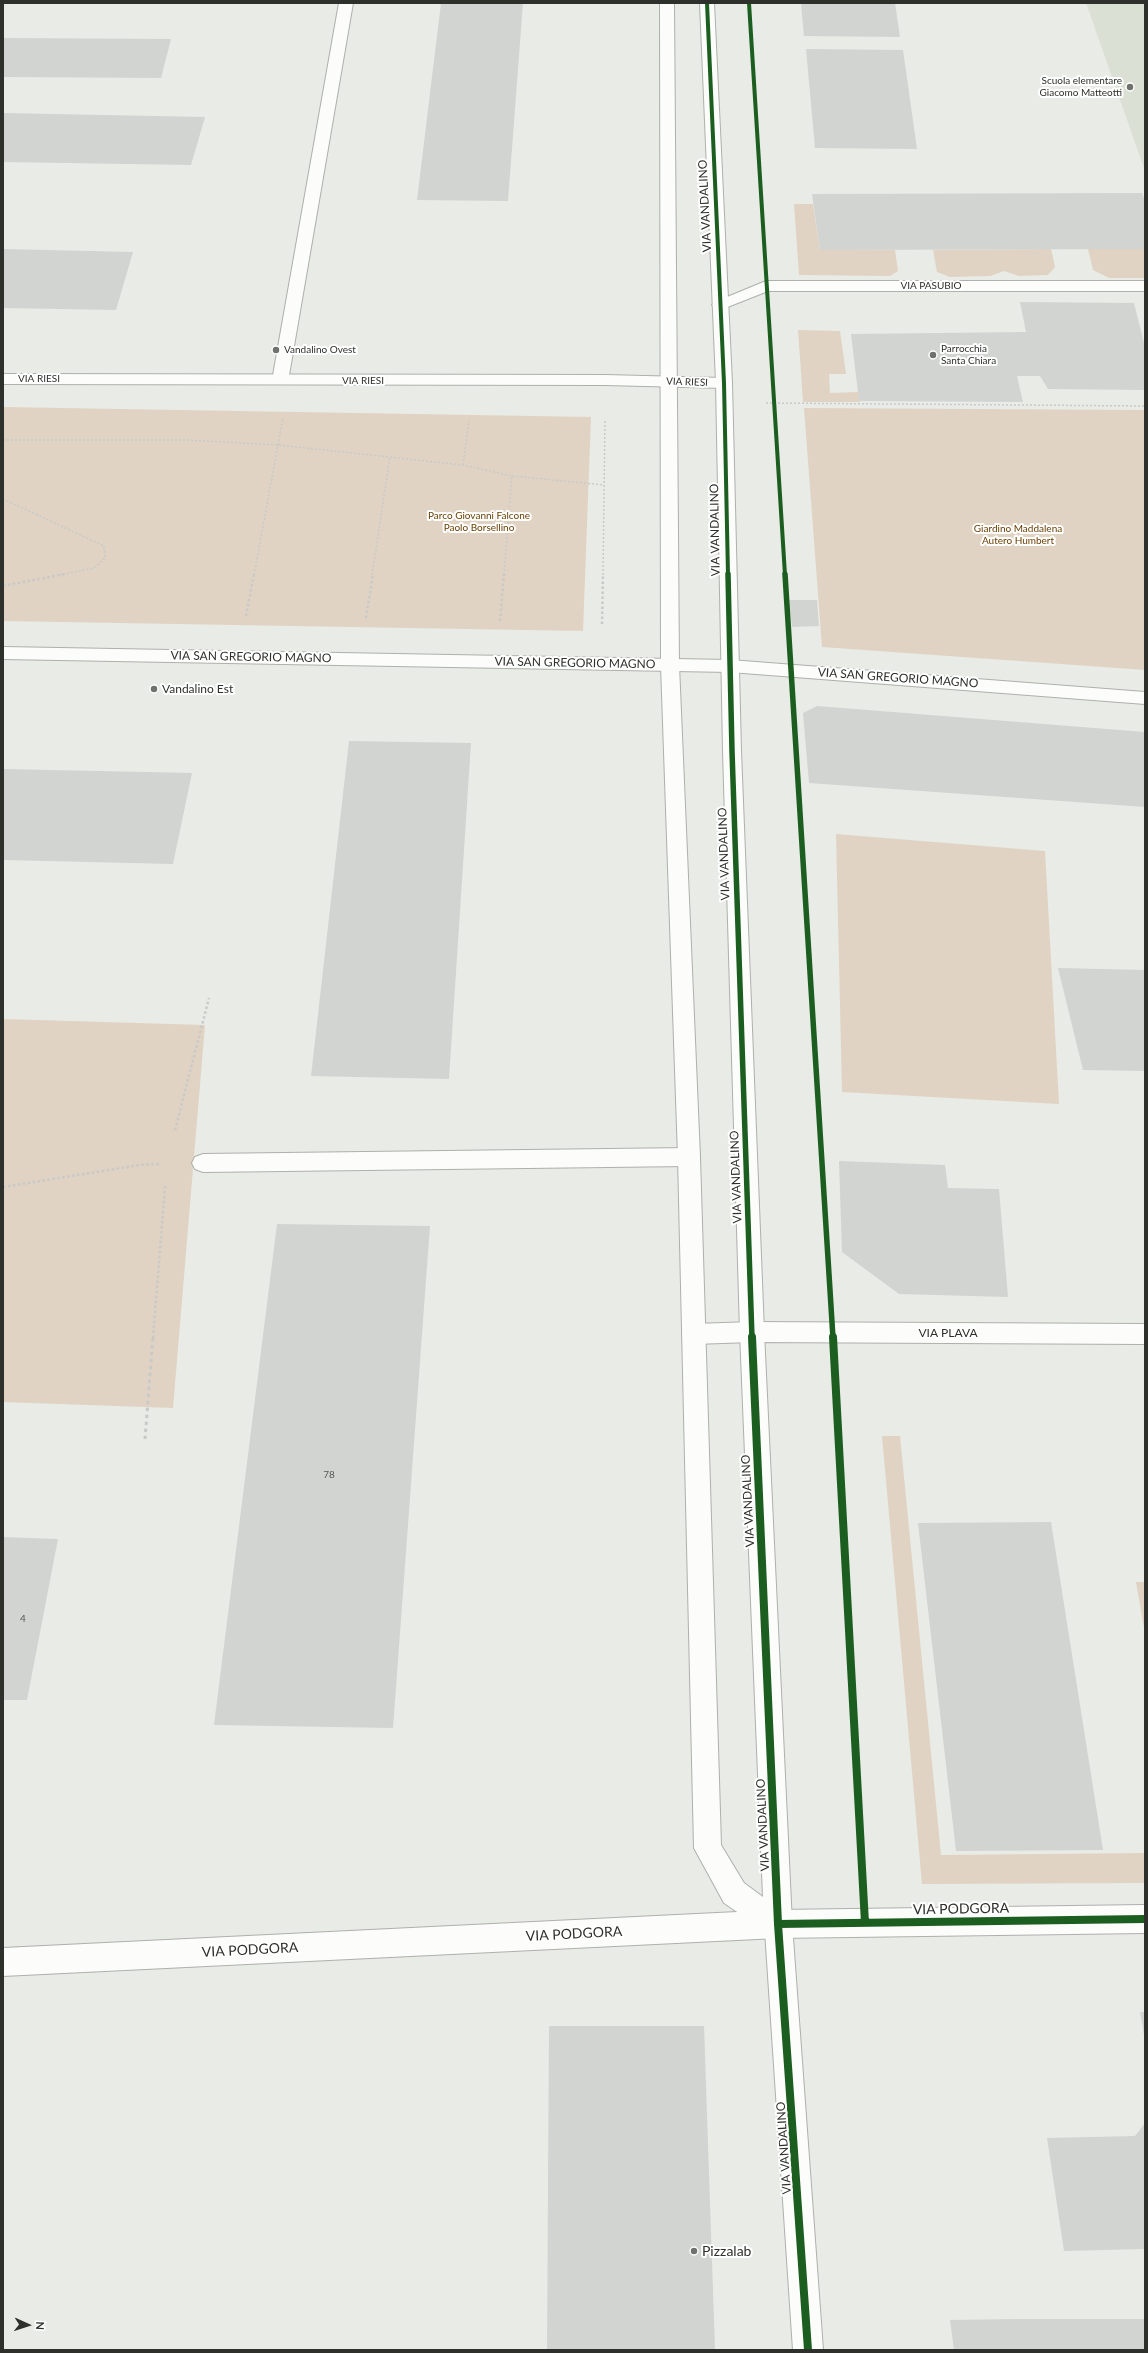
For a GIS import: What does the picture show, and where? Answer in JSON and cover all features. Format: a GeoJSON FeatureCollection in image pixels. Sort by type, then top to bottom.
{"type":"FeatureCollection","features":[{"type":"Feature","properties":{"kind":"street"},"geometry":{"type":"LineString","coordinates":[[280,381],[346,3]]}},
{"type":"Feature","properties":{"kind":"street"},"geometry":{"type":"LineString","coordinates":[[667,3],[670,666],[689,1157],[708,1848],[734,1893],[778,1924]]}},
{"type":"Feature","properties":{"kind":"street","name":"VIA VANDALINO"},"geometry":{"type":"LineString","coordinates":[[707,3],[724,383],[730,666],[752,1332],[778,1924],[808,2350]]}},
{"type":"Feature","properties":{"kind":"street","name":"VIA PASUBIO"},"geometry":{"type":"LineString","coordinates":[[720,305],[766,286],[1145,286]]}},
{"type":"Feature","properties":{"kind":"street","name":"VIA RIESI"},"geometry":{"type":"LineString","coordinates":[[3,379],[280,381],[605,380],[724,383]]}},
{"type":"Feature","properties":{"kind":"street","name":"VIA SAN GREGORIO MAGNO"},"geometry":{"type":"LineString","coordinates":[[3,653],[730,666],[1145,698]]}},
{"type":"Feature","properties":{"kind":"street"},"geometry":{"type":"LineString","coordinates":[[203,1163],[689,1157]]}},
{"type":"Feature","properties":{"kind":"street","name":"VIA PLAVA"},"geometry":{"type":"LineString","coordinates":[[694,1334],[752,1332],[1145,1334]]}},
{"type":"Feature","properties":{"kind":"street","name":"VIA PODGORA"},"geometry":{"type":"LineString","coordinates":[[3,1962],[778,1924],[1145,1919]]}},
{"type":"Feature","properties":{"kind":"path"},"geometry":{"type":"LineString","coordinates":[[601,664],[605,380]]}},
{"type":"Feature","properties":{"kind":"path"},"geometry":{"type":"LineString","coordinates":[[775,396],[776,412]]}},
{"type":"Feature","properties":{"kind":"path"},"geometry":{"type":"LineString","coordinates":[[724,401],[776,404],[1145,406]]}},
{"type":"Feature","properties":{"kind":"path"},"geometry":{"type":"LineString","coordinates":[[246,618],[284,414]]}},
{"type":"Feature","properties":{"kind":"path"},"geometry":{"type":"LineString","coordinates":[[463,465],[470,416]]}},
{"type":"Feature","properties":{"kind":"path"},"geometry":{"type":"LineString","coordinates":[[3,440],[188,440],[278,445],[463,465],[512,476],[604,485]]}},
{"type":"Feature","properties":{"kind":"path"},"geometry":{"type":"LineString","coordinates":[[365,620],[390,457]]}},
{"type":"Feature","properties":{"kind":"path"},"geometry":{"type":"LineString","coordinates":[[500,623],[512,476]]}},
{"type":"Feature","properties":{"kind":"path"},"geometry":{"type":"LineString","coordinates":[[3,499],[104,546],[105,558],[94,568],[3,586]]}},
{"type":"Feature","properties":{"kind":"path"},"geometry":{"type":"LineString","coordinates":[[145,1439],[166,1164],[209,998]]}},
{"type":"Feature","properties":{"kind":"path"},"geometry":{"type":"LineString","coordinates":[[3,1187],[140,1165],[203,1163]]}},
{"type":"Feature","properties":{"kind":"shaded area","name":"Scuola elementare Giacomo Matteotti"},"geometry":{"type":"Polygon","coordinates":[[[1086,3],[1145,3],[1145,171],[1086,3]]]}},
{"type":"Feature","properties":{"kind":"green space"},"geometry":{"type":"Polygon","coordinates":[[[794,204],[813,204],[820,250],[895,250],[898,271],[890,276],[799,275],[794,204]]]}},
{"type":"Feature","properties":{"kind":"green space"},"geometry":{"type":"Polygon","coordinates":[[[1051,249],[1055,267],[1048,275],[1019,276],[1004,271],[990,276],[950,277],[937,272],[933,250],[1051,249]]]}},
{"type":"Feature","properties":{"kind":"green space"},"geometry":{"type":"Polygon","coordinates":[[[1088,249],[1145,249],[1145,278],[1109,278],[1093,270],[1088,249]]]}},
{"type":"Feature","properties":{"kind":"green space"},"geometry":{"type":"Polygon","coordinates":[[[798,330],[840,331],[846,374],[829,374],[830,393],[858,392],[860,402],[803,402],[798,330]]]}},
{"type":"Feature","properties":{"kind":"green space","name":"Parco Giovanni Falcone Paolo Borsellino"},"geometry":{"type":"Polygon","coordinates":[[[3,407],[591,417],[583,631],[3,621],[3,407]]]}},
{"type":"Feature","properties":{"kind":"green space","name":"Giardino Maddalena Autero Humbert"},"geometry":{"type":"Polygon","coordinates":[[[804,408],[1145,410],[1145,670],[822,647],[804,408]]]}},
{"type":"Feature","properties":{"kind":"green space"},"geometry":{"type":"Polygon","coordinates":[[[836,834],[1045,851],[1059,1104],[842,1092],[836,834]]]}},
{"type":"Feature","properties":{"kind":"green space"},"geometry":{"type":"Polygon","coordinates":[[[3,1019],[205,1025],[173,1408],[3,1402],[3,1019]]]}},
{"type":"Feature","properties":{"kind":"green space"},"geometry":{"type":"Polygon","coordinates":[[[882,1436],[900,1436],[941,1855],[1145,1853],[1145,1883],[922,1884],[882,1436]]]}},
{"type":"Feature","properties":{"kind":"green space"},"geometry":{"type":"Polygon","coordinates":[[[1136,1582],[1145,1582],[1145,1634],[1136,1582]]]}},
{"type":"Feature","properties":{"kind":"building"},"geometry":{"type":"Polygon","coordinates":[[[441,3],[523,3],[508,201],[417,200],[441,3]]]}},
{"type":"Feature","properties":{"kind":"building"},"geometry":{"type":"Polygon","coordinates":[[[801,3],[895,3],[900,37],[804,36],[801,3]]]}},
{"type":"Feature","properties":{"kind":"building"},"geometry":{"type":"Polygon","coordinates":[[[3,38],[171,39],[161,78],[3,77],[3,38]]]}},
{"type":"Feature","properties":{"kind":"building"},"geometry":{"type":"Polygon","coordinates":[[[806,49],[903,50],[917,149],[815,148],[806,49]]]}},
{"type":"Feature","properties":{"kind":"building"},"geometry":{"type":"Polygon","coordinates":[[[3,113],[205,117],[191,165],[3,162],[3,113]]]}},
{"type":"Feature","properties":{"kind":"building"},"geometry":{"type":"Polygon","coordinates":[[[1142,193],[1145,201],[1145,249],[820,250],[812,194],[1142,193]]]}},
{"type":"Feature","properties":{"kind":"building"},"geometry":{"type":"Polygon","coordinates":[[[3,249],[133,252],[116,310],[3,308],[3,249]]]}},
{"type":"Feature","properties":{"kind":"building"},"geometry":{"type":"Polygon","coordinates":[[[1020,302],[1134,303],[1145,347],[1145,390],[1048,389],[1040,376],[1017,376],[1023,402],[859,401],[851,334],[1026,332],[1020,302]]]}},
{"type":"Feature","properties":{"kind":"building"},"geometry":{"type":"Polygon","coordinates":[[[789,600],[817,600],[819,626],[792,627],[789,600]]]}},
{"type":"Feature","properties":{"kind":"building"},"geometry":{"type":"Polygon","coordinates":[[[817,706],[1145,732],[1145,807],[809,783],[803,713],[817,706]]]}},
{"type":"Feature","properties":{"kind":"building"},"geometry":{"type":"Polygon","coordinates":[[[349,741],[471,743],[449,1079],[311,1076],[349,741]]]}},
{"type":"Feature","properties":{"kind":"building"},"geometry":{"type":"Polygon","coordinates":[[[3,769],[192,773],[173,864],[3,860],[3,769]]]}},
{"type":"Feature","properties":{"kind":"building"},"geometry":{"type":"Polygon","coordinates":[[[1058,968],[1145,970],[1145,1071],[1083,1070],[1058,968]]]}},
{"type":"Feature","properties":{"kind":"building"},"geometry":{"type":"Polygon","coordinates":[[[839,1161],[945,1165],[948,1188],[999,1189],[1008,1297],[899,1294],[842,1252],[839,1161]]]}},
{"type":"Feature","properties":{"kind":"building"},"geometry":{"type":"Polygon","coordinates":[[[277,1224],[430,1226],[393,1728],[214,1725],[277,1224]]]}},
{"type":"Feature","properties":{"kind":"building"},"geometry":{"type":"Polygon","coordinates":[[[1051,1522],[1103,1850],[956,1851],[918,1523],[1051,1522]]]}},
{"type":"Feature","properties":{"kind":"building"},"geometry":{"type":"Polygon","coordinates":[[[3,1537],[58,1539],[27,1700],[3,1700],[3,1537]]]}},
{"type":"Feature","properties":{"kind":"building"},"geometry":{"type":"Polygon","coordinates":[[[1140,2012],[1145,2012],[1145,2035],[1144,2035],[1140,2012]]]}},
{"type":"Feature","properties":{"kind":"building"},"geometry":{"type":"Polygon","coordinates":[[[549,2026],[704,2026],[715,2350],[547,2350],[549,2026]]]}},
{"type":"Feature","properties":{"kind":"building"},"geometry":{"type":"Polygon","coordinates":[[[1145,2123],[1145,2249],[1064,2251],[1047,2138],[1135,2136],[1145,2123]]]}},
{"type":"Feature","properties":{"kind":"building"},"geometry":{"type":"Polygon","coordinates":[[[1145,2319],[1145,2350],[954,2350],[950,2320],[1145,2319]]]}},
{"type":"Feature","properties":{"kind":"cycle path"},"geometry":{"type":"LineString","coordinates":[[707,3],[724,383],[732,751],[752,1332],[778,1924],[808,2350]]}},
{"type":"Feature","properties":{"kind":"cycle path"},"geometry":{"type":"LineString","coordinates":[[749,3],[833,1332],[865,1923]]}},
{"type":"Feature","properties":{"kind":"cycle path"},"geometry":{"type":"LineString","coordinates":[[778,1924],[1145,1919]]}},
{"type":"Feature","properties":{"kind":"place","name":"Scuola elementare Giacomo Matteotti"},"geometry":{"type":"Point","coordinates":[1130,87]}},
{"type":"Feature","properties":{"kind":"place","name":"Vandalino Ovest"},"geometry":{"type":"Point","coordinates":[276,350]}},
{"type":"Feature","properties":{"kind":"place","name":"Parrocchia Santa Chiara"},"geometry":{"type":"Point","coordinates":[933,355]}},
{"type":"Feature","properties":{"kind":"place","name":"Vandalino Est"},"geometry":{"type":"Point","coordinates":[154,689]}},
{"type":"Feature","properties":{"kind":"place","name":"Pizzalab"},"geometry":{"type":"Point","coordinates":[694,2251]}}]}
